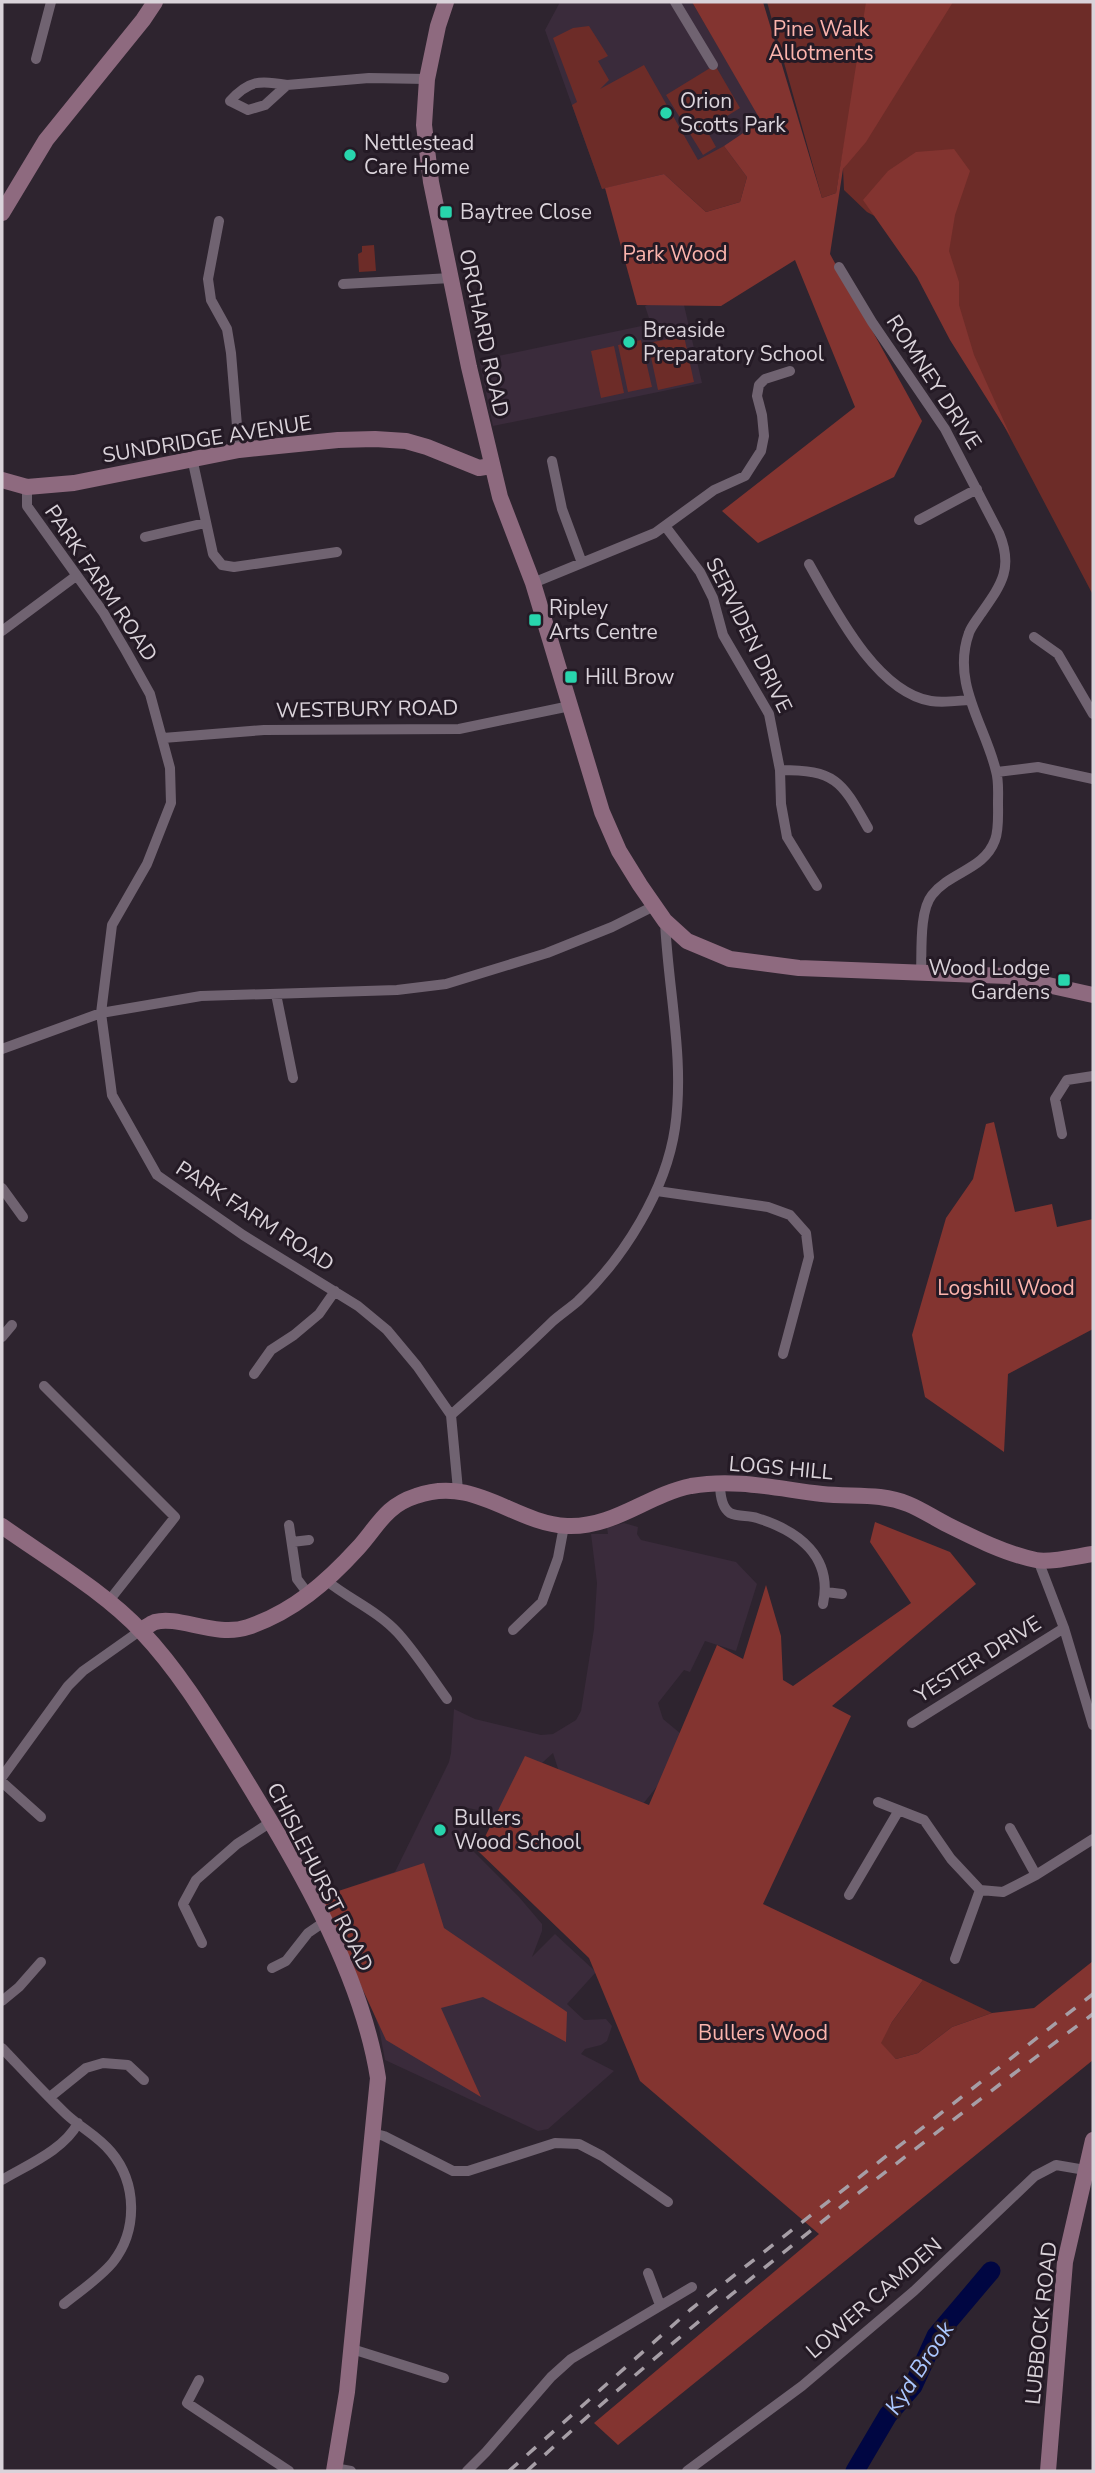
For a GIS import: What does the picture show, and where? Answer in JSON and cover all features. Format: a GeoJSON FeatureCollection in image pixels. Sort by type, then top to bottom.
{"type":"FeatureCollection","features":[{"type":"Feature","properties":{"kind":"street"},"geometry":{"type":"LineString","coordinates":[[36,59],[51,2]]}},
{"type":"Feature","properties":{"kind":"street"},"geometry":{"type":"LineString","coordinates":[[2,214],[46,140],[155,2]]}},
{"type":"Feature","properties":{"kind":"street","name":"ORCHARD ROAD"},"geometry":{"type":"LineString","coordinates":[[446,2],[426,79],[424,125],[427,156],[491,466]]}},
{"type":"Feature","properties":{"kind":"street"},"geometry":{"type":"LineString","coordinates":[[675,2],[713,65]]}},
{"type":"Feature","properties":{"kind":"street"},"geometry":{"type":"LineString","coordinates":[[287,85],[265,104],[248,110],[230,101],[242,87],[263,81],[287,85],[369,78],[426,79]]}},
{"type":"Feature","properties":{"kind":"street"},"geometry":{"type":"LineString","coordinates":[[219,221],[208,279],[211,299],[227,329],[239,450]]}},
{"type":"Feature","properties":{"kind":"street","name":"ROMNEY DRIVE"},"geometry":{"type":"LineString","coordinates":[[839,267],[872,322],[946,429],[1004,547],[1007,564],[1000,585],[969,631],[964,657],[968,699],[997,772],[996,838],[988,855],[977,865],[957,875],[933,893],[924,924],[921,973]]}},
{"type":"Feature","properties":{"kind":"street"},"geometry":{"type":"LineString","coordinates":[[343,284],[451,278]]}},
{"type":"Feature","properties":{"kind":"street"},"geometry":{"type":"LineString","coordinates":[[533,583],[655,533],[714,490],[745,477],[761,451],[764,436],[757,396],[759,385],[765,379],[790,371]]}},
{"type":"Feature","properties":{"kind":"street","name":"SUNDRIDGE AVENUE"},"geometry":{"type":"LineString","coordinates":[[2,480],[27,487],[74,483],[239,450],[338,440],[406,441],[479,468],[491,466]]}},
{"type":"Feature","properties":{"kind":"street"},"geometry":{"type":"LineString","coordinates":[[192,458],[213,554],[222,565],[234,567],[337,552]]}},
{"type":"Feature","properties":{"kind":"street"},"geometry":{"type":"LineString","coordinates":[[552,461],[562,509],[582,563]]}},
{"type":"Feature","properties":{"kind":"street"},"geometry":{"type":"LineString","coordinates":[[491,466],[533,583],[602,812],[619,851],[654,906],[665,921],[687,941],[730,959],[780,966],[1007,976],[1093,995]]}},
{"type":"Feature","properties":{"kind":"street","name":"PARK FARM ROAD"},"geometry":{"type":"LineString","coordinates":[[27,487],[27,506],[103,612],[150,694],[170,768],[171,803],[147,864],[112,925],[101,1013],[113,1095],[157,1175],[243,1235],[335,1291],[387,1330],[452,1415]]}},
{"type":"Feature","properties":{"kind":"street"},"geometry":{"type":"LineString","coordinates":[[919,520],[977,489]]}},
{"type":"Feature","properties":{"kind":"street"},"geometry":{"type":"LineString","coordinates":[[145,537],[205,523]]}},
{"type":"Feature","properties":{"kind":"street","name":"SERVIDEN DRIVE"},"geometry":{"type":"LineString","coordinates":[[665,526],[700,572],[713,598],[723,635],[769,714],[775,733],[781,804],[787,837],[817,886]]}},
{"type":"Feature","properties":{"kind":"street"},"geometry":{"type":"LineString","coordinates":[[809,564],[845,627],[872,661],[896,685],[914,696],[930,701],[968,699]]}},
{"type":"Feature","properties":{"kind":"street"},"geometry":{"type":"LineString","coordinates":[[2,631],[76,576]]}},
{"type":"Feature","properties":{"kind":"street"},"geometry":{"type":"LineString","coordinates":[[1034,637],[1058,654],[1093,714]]}},
{"type":"Feature","properties":{"kind":"street","name":"WESTBURY ROAD"},"geometry":{"type":"LineString","coordinates":[[163,738],[264,730],[459,729],[570,706]]}},
{"type":"Feature","properties":{"kind":"street"},"geometry":{"type":"LineString","coordinates":[[997,772],[1038,767],[1093,779]]}},
{"type":"Feature","properties":{"kind":"street"},"geometry":{"type":"LineString","coordinates":[[780,770],[809,770],[829,777],[846,789],[869,828]]}},
{"type":"Feature","properties":{"kind":"street"},"geometry":{"type":"LineString","coordinates":[[2,1049],[101,1013],[201,996],[397,990],[446,984],[547,953],[612,927],[654,906]]}},
{"type":"Feature","properties":{"kind":"street"},"geometry":{"type":"LineString","coordinates":[[458,1490],[452,1415],[579,1300],[618,1254],[657,1191],[670,1158],[676,1126],[678,1091],[665,921]]}},
{"type":"Feature","properties":{"kind":"street"},"geometry":{"type":"LineString","coordinates":[[666,951],[687,941]]}},
{"type":"Feature","properties":{"kind":"street"},"geometry":{"type":"LineString","coordinates":[[276,993],[293,1078]]}},
{"type":"Feature","properties":{"kind":"street"},"geometry":{"type":"LineString","coordinates":[[1062,1134],[1055,1099],[1068,1080],[1093,1076]]}},
{"type":"Feature","properties":{"kind":"street"},"geometry":{"type":"LineString","coordinates":[[2,1188],[23,1217]]}},
{"type":"Feature","properties":{"kind":"street"},"geometry":{"type":"LineString","coordinates":[[657,1191],[768,1207],[790,1215],[806,1233],[809,1256],[783,1354]]}},
{"type":"Feature","properties":{"kind":"street"},"geometry":{"type":"LineString","coordinates":[[254,1374],[271,1350],[295,1335],[319,1314],[335,1291]]}},
{"type":"Feature","properties":{"kind":"street"},"geometry":{"type":"LineString","coordinates":[[2,1337],[12,1325]]}},
{"type":"Feature","properties":{"kind":"street"},"geometry":{"type":"LineString","coordinates":[[44,1386],[175,1517],[108,1602]]}},
{"type":"Feature","properties":{"kind":"street"},"geometry":{"type":"LineString","coordinates":[[720,1483],[724,1506],[731,1513],[769,1522],[812,1549],[824,1569],[826,1592],[823,1604]]}},
{"type":"Feature","properties":{"kind":"street","name":"LOGS HILL"},"geometry":{"type":"LineString","coordinates":[[141,1630],[154,1622],[166,1621],[207,1629],[234,1630],[277,1615],[327,1581],[359,1547],[386,1511],[416,1496],[458,1490],[539,1520],[564,1526],[591,1526],[611,1520],[668,1492],[720,1483],[769,1485],[823,1494],[905,1501],[994,1546],[1038,1560],[1093,1554]]}},
{"type":"Feature","properties":{"kind":"street"},"geometry":{"type":"LineString","coordinates":[[289,1525],[297,1579],[309,1595]]}},
{"type":"Feature","properties":{"kind":"street"},"geometry":{"type":"LineString","coordinates":[[513,1630],[542,1602],[558,1558],[564,1526]]}},
{"type":"Feature","properties":{"kind":"street","name":"CHISLEHURST ROAD"},"geometry":{"type":"LineString","coordinates":[[2,1527],[108,1602],[141,1630],[180,1677],[271,1822],[347,1970],[370,2033],[378,2078],[352,2348],[334,2469]]}},
{"type":"Feature","properties":{"kind":"street"},"geometry":{"type":"LineString","coordinates":[[292,1542],[309,1540]]}},
{"type":"Feature","properties":{"kind":"street"},"geometry":{"type":"LineString","coordinates":[[1038,1560],[1065,1628],[1093,1725]]}},
{"type":"Feature","properties":{"kind":"street"},"geometry":{"type":"LineString","coordinates":[[327,1581],[396,1631],[447,1699]]}},
{"type":"Feature","properties":{"kind":"street"},"geometry":{"type":"LineString","coordinates":[[826,1592],[842,1594]]}},
{"type":"Feature","properties":{"kind":"street","name":"YESTER DRIVE"},"geometry":{"type":"LineString","coordinates":[[912,1723],[1065,1628]]}},
{"type":"Feature","properties":{"kind":"street"},"geometry":{"type":"LineString","coordinates":[[40,1817],[2,1780],[68,1686],[83,1671],[141,1630]]}},
{"type":"Feature","properties":{"kind":"street"},"geometry":{"type":"LineString","coordinates":[[878,1801],[924,1820],[951,1859],[980,1890],[1003,1892],[1093,1839]]}},
{"type":"Feature","properties":{"kind":"street"},"geometry":{"type":"LineString","coordinates":[[849,1895],[899,1810]]}},
{"type":"Feature","properties":{"kind":"street"},"geometry":{"type":"LineString","coordinates":[[202,1943],[183,1904],[196,1880],[237,1844],[271,1822]]}},
{"type":"Feature","properties":{"kind":"street"},"geometry":{"type":"LineString","coordinates":[[1010,1828],[1036,1875]]}},
{"type":"Feature","properties":{"kind":"street"},"geometry":{"type":"LineString","coordinates":[[955,1959],[980,1890]]}},
{"type":"Feature","properties":{"kind":"street"},"geometry":{"type":"LineString","coordinates":[[272,1968],[286,1961],[308,1933],[324,1922]]}},
{"type":"Feature","properties":{"kind":"street"},"geometry":{"type":"LineString","coordinates":[[2,2001],[19,1987],[41,1962]]}},
{"type":"Feature","properties":{"kind":"street"},"geometry":{"type":"LineString","coordinates":[[2,2048],[50,2097],[97,2137],[124,2170],[129,2187],[131,2221],[123,2246],[113,2262],[64,2304]]}},
{"type":"Feature","properties":{"kind":"street"},"geometry":{"type":"LineString","coordinates":[[50,2097],[86,2068],[103,2063],[128,2065],[144,2080]]}},
{"type":"Feature","properties":{"kind":"street"},"geometry":{"type":"LineString","coordinates":[[2,2180],[62,2143],[72,2134],[78,2123]]}},
{"type":"Feature","properties":{"kind":"street"},"geometry":{"type":"LineString","coordinates":[[372,2133],[384,2136],[453,2171],[468,2171],[555,2143],[579,2144],[602,2156],[668,2202]]}},
{"type":"Feature","properties":{"kind":"street","name":"LUBBOCK ROAD"},"geometry":{"type":"LineString","coordinates":[[1048,2471],[1065,2262],[1093,2140]]}},
{"type":"Feature","properties":{"kind":"street","name":"LOWER CAMDEN"},"geometry":{"type":"LineString","coordinates":[[687,2471],[823,2369],[914,2291],[1035,2176],[1056,2165],[1085,2170]]}},
{"type":"Feature","properties":{"kind":"street"},"geometry":{"type":"LineString","coordinates":[[648,2273],[660,2305]]}},
{"type":"Feature","properties":{"kind":"street"},"geometry":{"type":"LineString","coordinates":[[467,2471],[551,2377],[571,2359],[692,2287]]}},
{"type":"Feature","properties":{"kind":"street"},"geometry":{"type":"LineString","coordinates":[[352,2348],[444,2378]]}},
{"type":"Feature","properties":{"kind":"street"},"geometry":{"type":"LineString","coordinates":[[199,2381],[187,2403],[289,2471]]}},
{"type":"Feature","properties":{"kind":"street"},"geometry":{"type":"LineString","coordinates":[[334,2469],[351,2471]]}},
{"type":"Feature","properties":{"kind":"shaded area","name":"Orion Scotts Park"},"geometry":{"type":"Polygon","coordinates":[[[560,2],[692,2],[762,121],[747,177],[602,189],[545,30],[560,2]]]}},
{"type":"Feature","properties":{"kind":"shaded area","name":"Breaside Preparatory School"},"geometry":{"type":"Polygon","coordinates":[[[681,292],[702,383],[493,426],[479,360],[651,324],[645,306],[681,292]]]}},
{"type":"Feature","properties":{"kind":"shaded area","name":"Bullers Wood School"},"geometry":{"type":"Polygon","coordinates":[[[624,1523],[638,1527],[637,1534],[641,1540],[736,1562],[757,1584],[736,1651],[705,1641],[690,1672],[684,1670],[658,1703],[663,1719],[692,1743],[630,1820],[560,1775],[553,1753],[542,1763],[518,1827],[487,1812],[468,1808],[464,1835],[466,1844],[542,1924],[532,1957],[555,1934],[596,1972],[567,2004],[584,2020],[606,2019],[612,2026],[607,2041],[585,2049],[581,2054],[614,2071],[548,2129],[538,2131],[385,2060],[379,2028],[362,1977],[371,1896],[369,1880],[395,1872],[449,1762],[454,1709],[475,1719],[541,1735],[553,1734],[576,1720],[581,1711],[594,1629],[597,1583],[591,1534],[608,1534],[607,1528],[624,1523]]]}},
{"type":"Feature","properties":{"kind":"green space","name":"Park Wood"},"geometry":{"type":"Polygon","coordinates":[[[692,2],[763,2],[822,198],[836,193],[866,2],[953,2],[866,142],[843,169],[830,254],[922,421],[894,477],[758,543],[722,511],[855,407],[795,260],[721,306],[637,305],[605,188],[664,174],[706,212],[740,202],[747,177],[724,146],[761,121],[692,2]]]}},
{"type":"Feature","properties":{"kind":"green space","name":"Pine Walk Allotments"},"geometry":{"type":"Polygon","coordinates":[[[767,2],[868,2],[836,193],[822,198],[767,2]]]}},
{"type":"Feature","properties":{"kind":"green space"},"geometry":{"type":"Polygon","coordinates":[[[943,2],[1093,2],[1093,595],[901,230],[867,212],[844,190],[843,169],[943,2]]]}},
{"type":"Feature","properties":{"kind":"green space"},"geometry":{"type":"Polygon","coordinates":[[[589,26],[608,56],[598,61],[609,80],[600,89],[644,65],[698,160],[724,146],[747,177],[740,202],[706,212],[664,174],[602,189],[572,105],[577,102],[553,38],[573,28],[589,26]]]}},
{"type":"Feature","properties":{"kind":"green space"},"geometry":{"type":"Polygon","coordinates":[[[715,65],[740,108],[706,129],[716,147],[703,155],[666,95],[715,65]]]}},
{"type":"Feature","properties":{"kind":"green space"},"geometry":{"type":"Polygon","coordinates":[[[954,149],[970,171],[955,215],[949,251],[959,282],[959,305],[974,355],[1011,437],[950,340],[917,277],[863,200],[888,171],[916,152],[954,149]]]}},
{"type":"Feature","properties":{"kind":"green space"},"geometry":{"type":"Polygon","coordinates":[[[374,245],[376,271],[359,272],[358,254],[362,252],[362,246],[374,245]]]}},
{"type":"Feature","properties":{"kind":"green space"},"geometry":{"type":"Polygon","coordinates":[[[684,336],[694,382],[658,390],[648,343],[684,336]]]}},
{"type":"Feature","properties":{"kind":"green space"},"geometry":{"type":"Polygon","coordinates":[[[641,340],[652,387],[628,392],[618,345],[641,340]]]}},
{"type":"Feature","properties":{"kind":"green space"},"geometry":{"type":"Polygon","coordinates":[[[614,346],[624,393],[601,398],[591,351],[614,346]]]}},
{"type":"Feature","properties":{"kind":"green space","name":"Logshill Wood"},"geometry":{"type":"Polygon","coordinates":[[[994,1122],[1015,1212],[1052,1204],[1057,1227],[1093,1219],[1093,1329],[1008,1374],[1004,1452],[925,1397],[912,1335],[946,1218],[973,1179],[986,1124],[994,1122]]]}},
{"type":"Feature","properties":{"kind":"green space","name":"Bullers Wood"},"geometry":{"type":"Polygon","coordinates":[[[875,1522],[950,1552],[976,1584],[832,1706],[851,1716],[763,1904],[923,1980],[892,2022],[881,2043],[896,2059],[918,2053],[952,2027],[992,2013],[1034,2008],[1093,1961],[1093,2060],[618,2445],[594,2423],[819,2234],[640,2081],[589,1958],[478,1851],[525,1756],[649,1805],[717,1645],[743,1659],[766,1585],[781,1636],[783,1680],[793,1686],[911,1603],[870,1542],[875,1522]]]}},
{"type":"Feature","properties":{"kind":"green space"},"geometry":{"type":"Polygon","coordinates":[[[424,1863],[444,1928],[567,2012],[566,2042],[483,1997],[441,2008],[481,2097],[386,2040],[320,1897],[424,1863]]]}},
{"type":"Feature","properties":{"kind":"green space"},"geometry":{"type":"Polygon","coordinates":[[[923,1980],[992,2013],[952,2027],[918,2053],[896,2059],[880,2043],[923,1980]]]}},
{"type":"Feature","properties":{"kind":"waterway","name":"Kyd Brook"},"geometry":{"type":"LineString","coordinates":[[855,2471],[888,2415],[913,2386],[936,2336],[991,2271]]}},
{"type":"Feature","properties":{"kind":"railway"},"geometry":{"type":"LineString","coordinates":[[509,2471],[690,2310],[1093,1994]]}},
{"type":"Feature","properties":{"kind":"railway"},"geometry":{"type":"LineString","coordinates":[[527,2471],[664,2351],[804,2236],[1093,2014]]}},
{"type":"Feature","properties":{"kind":"place","name":"Orion Scotts Park"},"geometry":{"type":"Point","coordinates":[666,113]}},
{"type":"Feature","properties":{"kind":"place","name":"Nettlestead Care Home"},"geometry":{"type":"Point","coordinates":[350,155]}},
{"type":"Feature","properties":{"kind":"place","name":"Baytree Close"},"geometry":{"type":"Point","coordinates":[446,212]}},
{"type":"Feature","properties":{"kind":"place","name":"Breaside Preparatory School"},"geometry":{"type":"Point","coordinates":[629,342]}},
{"type":"Feature","properties":{"kind":"place","name":"Ripley Arts Centre"},"geometry":{"type":"Point","coordinates":[535,620]}},
{"type":"Feature","properties":{"kind":"place","name":"Hill Brow"},"geometry":{"type":"Point","coordinates":[571,677]}},
{"type":"Feature","properties":{"kind":"place","name":"Wood Lodge Gardens"},"geometry":{"type":"Point","coordinates":[1064,980]}},
{"type":"Feature","properties":{"kind":"place","name":"Bullers Wood School"},"geometry":{"type":"Point","coordinates":[440,1830]}}]}
